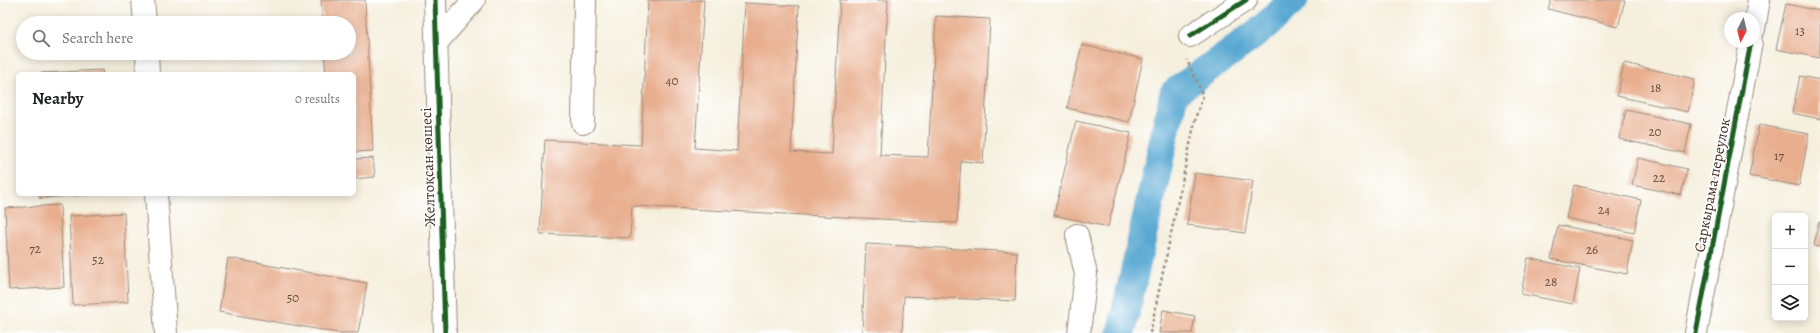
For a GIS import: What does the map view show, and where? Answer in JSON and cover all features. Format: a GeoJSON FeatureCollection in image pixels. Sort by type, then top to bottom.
{"type":"FeatureCollection","features":[{"type":"Feature","properties":{"kind":"street"},"geometry":{"type":"LineString","coordinates":[[143,0],[144,16]]}},
{"type":"Feature","properties":{"kind":"street","name":"Желтоқсан көшесі"},"geometry":{"type":"LineString","coordinates":[[436,0],[445,333]]}},
{"type":"Feature","properties":{"kind":"street"},"geometry":{"type":"LineString","coordinates":[[437,42],[474,0]]}},
{"type":"Feature","properties":{"kind":"street"},"geometry":{"type":"LineString","coordinates":[[583,123],[585,0]]}},
{"type":"Feature","properties":{"kind":"street"},"geometry":{"type":"LineString","coordinates":[[1188,46],[1246,0]]}},
{"type":"Feature","properties":{"kind":"street"},"geometry":{"type":"LineString","coordinates":[[1758,12],[1760,0]]}},
{"type":"Feature","properties":{"kind":"street","name":"Саркырама переулок"},"geometry":{"type":"LineString","coordinates":[[1696,333],[1751,48]]}},
{"type":"Feature","properties":{"kind":"street"},"geometry":{"type":"LineString","coordinates":[[147,60],[148,72]]}},
{"type":"Feature","properties":{"kind":"street"},"geometry":{"type":"LineString","coordinates":[[156,196],[166,333]]}},
{"type":"Feature","properties":{"kind":"street"},"geometry":{"type":"LineString","coordinates":[[1077,235],[1086,274],[1079,333]]}},
{"type":"Feature","properties":{"kind":"path"},"geometry":{"type":"LineString","coordinates":[[1150,333],[1196,116],[1203,96],[1188,46]]}},
{"type":"Feature","properties":{"kind":"building"},"geometry":{"type":"Polygon","coordinates":[[[321,0],[365,0],[373,151],[356,152],[356,72],[326,72],[325,60],[356,60],[356,16],[322,16],[321,0]]]}},
{"type":"Feature","properties":{"kind":"building"},"geometry":{"type":"Polygon","coordinates":[[[648,0],[704,0],[695,148],[737,151],[745,3],[799,6],[791,152],[832,154],[840,0],[888,0],[880,155],[928,157],[936,16],[990,19],[983,163],[961,161],[957,223],[632,206],[630,238],[540,234],[545,140],[641,145],[648,0]]]}},
{"type":"Feature","properties":{"kind":"building"},"geometry":{"type":"Polygon","coordinates":[[[1551,0],[1625,0],[1618,27],[1548,9],[1551,0]]]}},
{"type":"Feature","properties":{"kind":"building"},"geometry":{"type":"Polygon","coordinates":[[[1786,4],[1820,11],[1820,58],[1776,49],[1786,4]]]}},
{"type":"Feature","properties":{"kind":"building"},"geometry":{"type":"Polygon","coordinates":[[[1082,45],[1143,59],[1129,122],[1067,108],[1082,45]]]}},
{"type":"Feature","properties":{"kind":"building"},"geometry":{"type":"Polygon","coordinates":[[[1624,63],[1695,79],[1688,112],[1617,96],[1624,63]]]}},
{"type":"Feature","properties":{"kind":"building"},"geometry":{"type":"Polygon","coordinates":[[[102,70],[102,72],[61,72],[102,70]]]}},
{"type":"Feature","properties":{"kind":"building"},"geometry":{"type":"Polygon","coordinates":[[[1800,76],[1820,80],[1820,119],[1792,113],[1800,76]]]}},
{"type":"Feature","properties":{"kind":"building"},"geometry":{"type":"Polygon","coordinates":[[[1626,110],[1691,124],[1685,153],[1619,139],[1626,110]]]}},
{"type":"Feature","properties":{"kind":"building"},"geometry":{"type":"Polygon","coordinates":[[[1076,121],[1131,133],[1108,227],[1054,215],[1076,121]]]}},
{"type":"Feature","properties":{"kind":"building"},"geometry":{"type":"Polygon","coordinates":[[[1759,125],[1809,134],[1799,186],[1749,176],[1759,125]]]}},
{"type":"Feature","properties":{"kind":"building"},"geometry":{"type":"Polygon","coordinates":[[[373,158],[375,177],[356,179],[356,159],[373,158]]]}},
{"type":"Feature","properties":{"kind":"building"},"geometry":{"type":"Polygon","coordinates":[[[1638,158],[1687,169],[1681,195],[1632,185],[1638,158]]]}},
{"type":"Feature","properties":{"kind":"building"},"geometry":{"type":"Polygon","coordinates":[[[1195,173],[1253,181],[1245,233],[1187,225],[1195,173]]]}},
{"type":"Feature","properties":{"kind":"building"},"geometry":{"type":"Polygon","coordinates":[[[1574,185],[1641,200],[1634,233],[1566,218],[1574,185]]]}},
{"type":"Feature","properties":{"kind":"building"},"geometry":{"type":"Polygon","coordinates":[[[40,196],[74,196],[40,198],[40,196]]]}},
{"type":"Feature","properties":{"kind":"building"},"geometry":{"type":"Polygon","coordinates":[[[60,205],[64,287],[9,290],[5,208],[60,205]]]}},
{"type":"Feature","properties":{"kind":"building"},"geometry":{"type":"Polygon","coordinates":[[[124,213],[128,302],[73,305],[69,216],[124,213]]]}},
{"type":"Feature","properties":{"kind":"building"},"geometry":{"type":"Polygon","coordinates":[[[1820,222],[1820,247],[1814,246],[1820,222]]]}},
{"type":"Feature","properties":{"kind":"building"},"geometry":{"type":"Polygon","coordinates":[[[1558,225],[1633,240],[1627,274],[1551,259],[1558,225]]]}},
{"type":"Feature","properties":{"kind":"building"},"geometry":{"type":"Polygon","coordinates":[[[866,244],[1017,252],[1015,301],[904,296],[902,333],[862,333],[866,244]]]}},
{"type":"Feature","properties":{"kind":"building"},"geometry":{"type":"Polygon","coordinates":[[[228,258],[367,283],[358,333],[339,333],[219,312],[228,258]]]}},
{"type":"Feature","properties":{"kind":"building"},"geometry":{"type":"Polygon","coordinates":[[[1528,258],[1580,269],[1573,304],[1521,294],[1528,258]]]}},
{"type":"Feature","properties":{"kind":"building"},"geometry":{"type":"Polygon","coordinates":[[[1163,310],[1195,316],[1192,333],[1159,333],[1163,310]]]}},
{"type":"Feature","properties":{"kind":"waterway"},"geometry":{"type":"LineString","coordinates":[[1121,333],[1174,93],[1261,30],[1294,0]]}},
{"type":"Feature","properties":{"kind":"cycle path"},"geometry":{"type":"LineString","coordinates":[[435,0],[445,333]]}},
{"type":"Feature","properties":{"kind":"cycle path"},"geometry":{"type":"LineString","coordinates":[[1190,36],[1246,0]]}},
{"type":"Feature","properties":{"kind":"cycle path"},"geometry":{"type":"LineString","coordinates":[[1696,333],[1750,48]]}}]}
